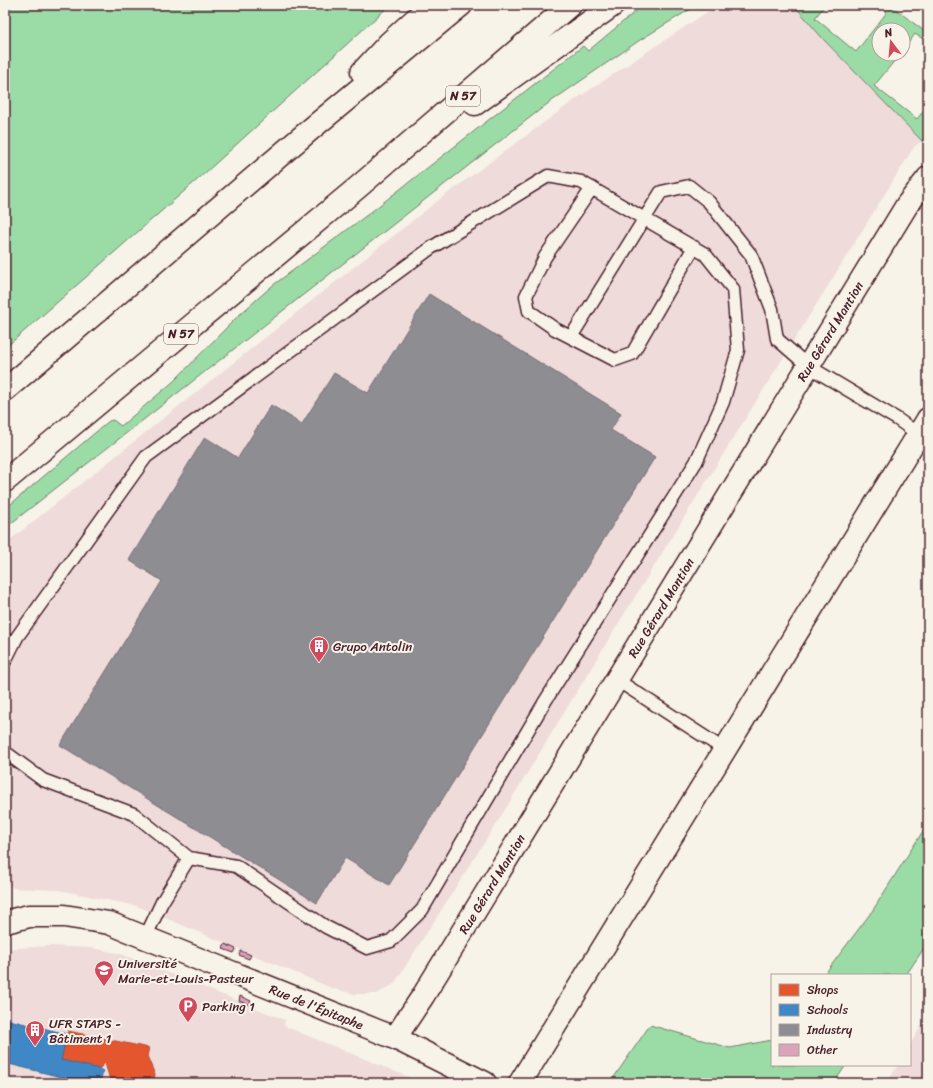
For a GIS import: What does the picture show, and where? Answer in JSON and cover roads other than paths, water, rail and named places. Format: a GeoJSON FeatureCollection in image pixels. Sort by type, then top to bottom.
{"type":"FeatureCollection","features":[{"type":"Feature","properties":{"kind":"main road"},"geometry":{"type":"LineString","coordinates":[[311,129],[389,43],[431,5]]}},
{"type":"Feature","properties":{"kind":"main road"},"geometry":{"type":"LineString","coordinates":[[5,390],[311,129],[461,5]]}},
{"type":"Feature","properties":{"kind":"main road","name":"N 57"},"geometry":{"type":"LineString","coordinates":[[5,481],[357,188],[570,5]]}},
{"type":"Feature","properties":{"kind":"main road"},"geometry":{"type":"LineString","coordinates":[[357,188],[613,5]]}},
{"type":"Feature","properties":{"kind":"main road","name":"Rue Gérard Mantion"},"geometry":{"type":"LineString","coordinates":[[395,1038],[423,996],[907,205],[928,178]]}},
{"type":"Feature","properties":{"kind":"main road"},"geometry":{"type":"LineString","coordinates":[[520,1083],[725,750],[925,432]]}},
{"type":"Feature","properties":{"kind":"main road","name":"Rue de l'Épitaphe"},"geometry":{"type":"LineString","coordinates":[[5,922],[29,916],[64,916],[109,923],[395,1038],[484,1083]]}},
{"type":"Feature","properties":{"kind":"lane"},"geometry":{"type":"LineString","coordinates":[[5,661],[17,637],[146,457],[431,248],[548,176],[581,182],[705,254],[733,289],[738,350],[723,402],[696,462],[544,703],[422,910],[391,940],[367,948],[326,927],[236,866],[189,858],[134,814],[43,780],[5,752]]}},
{"type":"Feature","properties":{"kind":"lane"},"geometry":{"type":"LineString","coordinates":[[572,337],[661,192],[690,186],[709,202],[752,255],[772,309],[777,339],[808,366],[897,419],[925,432]]}},
{"type":"Feature","properties":{"kind":"lane"},"geometry":{"type":"LineString","coordinates":[[592,188],[545,257],[526,296],[529,311],[555,329],[615,360],[632,354],[694,248]]}},
{"type":"Feature","properties":{"kind":"lane"},"geometry":{"type":"LineString","coordinates":[[617,680],[725,750]]}},
{"type":"Feature","properties":{"kind":"lane"},"geometry":{"type":"LineString","coordinates":[[145,938],[162,902],[189,858]]}},
{"type":"Feature","properties":{"kind":"place","name":"Grupo Antolin"},"geometry":{"type":"Point","coordinates":[319,663]}},
{"type":"Feature","properties":{"kind":"place","name":"Université Marie-et-Louis-Pasteur"},"geometry":{"type":"Point","coordinates":[104,987]}},
{"type":"Feature","properties":{"kind":"place","name":"Parking 1"},"geometry":{"type":"Point","coordinates":[188,1023]}},
{"type":"Feature","properties":{"kind":"place","name":"UFR STAPS - Bâtiment 1"},"geometry":{"type":"Point","coordinates":[35,1047]}}]}
